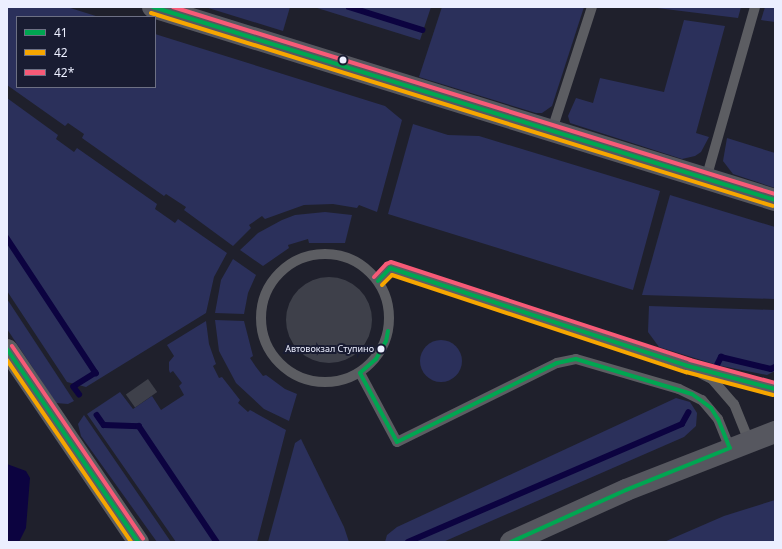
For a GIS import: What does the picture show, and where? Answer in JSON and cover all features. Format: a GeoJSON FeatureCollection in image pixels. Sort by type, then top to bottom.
{"type":"FeatureCollection","features":[{"type":"Feature","properties":{"kind":"main road"},"geometry":{"type":"LineString","coordinates":[[153,7],[775,200]]}},
{"type":"Feature","properties":{"kind":"main road"},"geometry":{"type":"LineString","coordinates":[[511,542],[626,490],[740,444],[775,432]]}},
{"type":"Feature","properties":{"kind":"street"},"geometry":{"type":"LineString","coordinates":[[7,349],[138,542]]}},
{"type":"Feature","properties":{"kind":"lane"},"geometry":{"type":"LineString","coordinates":[[552,130],[592,7]]}},
{"type":"Feature","properties":{"kind":"lane"},"geometry":{"type":"LineString","coordinates":[[706,179],[755,7]]}},
{"type":"Feature","properties":{"kind":"lane"},"geometry":{"type":"LineString","coordinates":[[324,253],[344,256],[363,266],[378,281],[387,299],[390,320],[388,331],[386,341],[376,359],[360,373],[340,381],[319,383],[299,377],[282,367],[270,352],[262,334],[260,315],[264,296],[273,280],[287,266],[304,257],[324,253]]}},
{"type":"Feature","properties":{"kind":"lane"},"geometry":{"type":"LineString","coordinates":[[378,281],[390,268],[688,366],[775,389]]}},
{"type":"Feature","properties":{"kind":"lane"},"geometry":{"type":"LineString","coordinates":[[360,373],[397,442],[557,363],[576,359],[678,389],[702,400],[740,444]]}},
{"type":"Feature","properties":{"kind":"lane"},"geometry":{"type":"LineString","coordinates":[[688,366],[712,379],[734,404],[740,444]]}},
{"type":"Feature","properties":{"kind":"shaded area"},"geometry":{"type":"Polygon","coordinates":[[[7,7],[67,7],[96,16],[16,16],[16,88],[156,88],[156,34],[385,106],[402,120],[377,212],[359,205],[357,208],[333,204],[304,205],[265,219],[262,216],[249,225],[251,228],[233,246],[184,210],[186,207],[166,194],[164,196],[82,138],[84,134],[68,123],[65,126],[7,85],[7,7]]]}},
{"type":"Feature","properties":{"kind":"shaded area"},"geometry":{"type":"Polygon","coordinates":[[[205,7],[290,7],[283,31],[205,7]]]}},
{"type":"Feature","properties":{"kind":"shaded area"},"geometry":{"type":"Polygon","coordinates":[[[314,7],[431,7],[420,40],[314,7]]]}},
{"type":"Feature","properties":{"kind":"shaded area"},"geometry":{"type":"Polygon","coordinates":[[[442,7],[584,7],[552,106],[542,113],[536,113],[419,77],[442,7]]]}},
{"type":"Feature","properties":{"kind":"shaded area"},"geometry":{"type":"Polygon","coordinates":[[[649,7],[741,7],[738,18],[649,7]]]}},
{"type":"Feature","properties":{"kind":"shaded area"},"geometry":{"type":"Polygon","coordinates":[[[765,7],[775,7],[775,22],[761,20],[765,7]]]}},
{"type":"Feature","properties":{"kind":"shaded area"},"geometry":{"type":"Polygon","coordinates":[[[684,20],[725,26],[696,133],[709,137],[701,152],[695,156],[682,159],[570,123],[568,116],[576,98],[593,103],[600,78],[664,92],[684,20]]]}},
{"type":"Feature","properties":{"kind":"shaded area"},"geometry":{"type":"Polygon","coordinates":[[[7,98],[58,135],[56,139],[74,152],[77,148],[157,204],[155,209],[175,223],[178,219],[227,253],[214,277],[206,313],[86,387],[67,382],[7,291],[7,98]]]}},
{"type":"Feature","properties":{"kind":"shaded area"},"geometry":{"type":"Polygon","coordinates":[[[413,124],[448,135],[479,136],[660,191],[633,290],[388,214],[413,124]]]}},
{"type":"Feature","properties":{"kind":"shaded area"},"geometry":{"type":"Polygon","coordinates":[[[727,138],[775,153],[775,188],[733,174],[723,161],[727,138]]]}},
{"type":"Feature","properties":{"kind":"shaded area"},"geometry":{"type":"Polygon","coordinates":[[[670,195],[775,227],[775,299],[642,295],[670,195]]]}},
{"type":"Feature","properties":{"kind":"shaded area"},"geometry":{"type":"Polygon","coordinates":[[[325,212],[352,215],[345,243],[309,243],[308,239],[288,245],[289,248],[263,266],[240,250],[258,233],[282,220],[295,215],[325,212]]]}},
{"type":"Feature","properties":{"kind":"shaded area"},"geometry":{"type":"Polygon","coordinates":[[[233,259],[256,275],[248,293],[244,314],[215,313],[221,280],[233,259]]]}},
{"type":"Feature","properties":{"kind":"shaded area"},"geometry":{"type":"Polygon","coordinates":[[[7,299],[74,401],[68,404],[56,403],[7,329],[7,299]]]}},
{"type":"Feature","properties":{"kind":"shaded area"},"geometry":{"type":"Polygon","coordinates":[[[649,306],[775,310],[775,371],[767,375],[717,365],[659,347],[648,332],[649,306]]]}},
{"type":"Feature","properties":{"kind":"shaded area"},"geometry":{"type":"Polygon","coordinates":[[[215,320],[244,321],[253,356],[250,358],[256,367],[263,376],[266,375],[285,389],[297,394],[289,421],[264,409],[236,383],[219,351],[215,320]]]}},
{"type":"Feature","properties":{"kind":"shaded area"},"geometry":{"type":"Polygon","coordinates":[[[206,321],[209,344],[216,364],[213,366],[219,378],[222,377],[240,400],[238,403],[248,412],[250,410],[286,430],[257,542],[176,542],[87,414],[120,392],[133,409],[152,396],[161,410],[184,395],[179,386],[182,383],[173,371],[170,373],[169,362],[174,356],[167,345],[206,321]]]}},
{"type":"Feature","properties":{"kind":"shaded area"},"geometry":{"type":"Polygon","coordinates":[[[441,340],[456,346],[462,361],[456,376],[441,382],[426,376],[420,361],[426,346],[441,340]]]}},
{"type":"Feature","properties":{"kind":"shaded area"},"geometry":{"type":"Polygon","coordinates":[[[676,398],[690,402],[697,413],[696,426],[684,437],[443,542],[385,542],[387,535],[397,527],[676,398]]]}},
{"type":"Feature","properties":{"kind":"shaded area"},"geometry":{"type":"Polygon","coordinates":[[[84,415],[171,542],[157,542],[81,436],[78,424],[84,415]]]}},
{"type":"Feature","properties":{"kind":"shaded area"},"geometry":{"type":"Polygon","coordinates":[[[301,439],[344,527],[349,542],[268,542],[295,443],[301,439]]]}},
{"type":"Feature","properties":{"kind":"shaded area"},"geometry":{"type":"Polygon","coordinates":[[[7,464],[26,471],[30,478],[26,528],[19,542],[7,542],[7,464]]]}},
{"type":"Feature","properties":{"kind":"shaded area"},"geometry":{"type":"Polygon","coordinates":[[[775,500],[775,542],[664,542],[724,516],[775,500]]]}},
{"type":"Feature","properties":{"kind":"building","name":"Автовокзал Ступино"},"geometry":{"type":"Polygon","coordinates":[[[329,277],[346,280],[360,289],[369,303],[372,320],[369,337],[360,351],[346,360],[329,363],[312,360],[298,351],[289,337],[286,320],[289,303],[298,289],[312,280],[329,277]]]}},
{"type":"Feature","properties":{"kind":"building"},"geometry":{"type":"Polygon","coordinates":[[[148,379],[157,392],[135,408],[126,394],[148,379]]]}},
{"type":"Feature","properties":{"kind":"waterway"},"geometry":{"type":"LineString","coordinates":[[349,7],[423,30]]}},
{"type":"Feature","properties":{"kind":"waterway"},"geometry":{"type":"LineString","coordinates":[[7,238],[96,373],[74,387],[79,394]]}},
{"type":"Feature","properties":{"kind":"waterway"},"geometry":{"type":"LineString","coordinates":[[717,365],[721,357],[771,369],[775,367]]}},
{"type":"Feature","properties":{"kind":"waterway"},"geometry":{"type":"LineString","coordinates":[[408,542],[682,424],[688,413]]}},
{"type":"Feature","properties":{"kind":"waterway"},"geometry":{"type":"LineString","coordinates":[[97,415],[104,425],[139,426],[217,542]]}},
{"type":"Feature","properties":{"kind":"transit line","name":"41"},"geometry":{"type":"LineString","coordinates":[[153,7],[775,200]]}},
{"type":"Feature","properties":{"kind":"transit line","name":"42*"},"geometry":{"type":"LineString","coordinates":[[173,7],[775,194]]}},
{"type":"Feature","properties":{"kind":"transit line","name":"42"},"geometry":{"type":"LineString","coordinates":[[151,13],[773,206]]}},
{"type":"Feature","properties":{"kind":"transit line","name":"42*"},"geometry":{"type":"LineString","coordinates":[[374,277],[386,264],[391,262],[690,360],[775,383]]}},
{"type":"Feature","properties":{"kind":"transit line","name":"41"},"geometry":{"type":"LineString","coordinates":[[378,281],[390,268],[688,366],[775,389]]}},
{"type":"Feature","properties":{"kind":"transit line","name":"42"},"geometry":{"type":"LineString","coordinates":[[382,285],[392,275],[686,372],[773,395]]}},
{"type":"Feature","properties":{"kind":"transit line","name":"41"},"geometry":{"type":"LineString","coordinates":[[388,331],[386,341],[376,359],[360,373],[397,442],[557,363],[576,359],[692,394],[711,408],[718,419],[730,448],[626,490],[511,542]]}},
{"type":"Feature","properties":{"kind":"transit line","name":"42*"},"geometry":{"type":"LineString","coordinates":[[12,346],[143,539]]}},
{"type":"Feature","properties":{"kind":"transit line","name":"41"},"geometry":{"type":"LineString","coordinates":[[7,349],[138,542]]}},
{"type":"Feature","properties":{"kind":"transit line","name":"42"},"geometry":{"type":"LineString","coordinates":[[7,360],[131,542]]}},
{"type":"Feature","properties":{"kind":"place","name":"Автовокзал Ступино"},"geometry":{"type":"Point","coordinates":[381,349]}}]}
